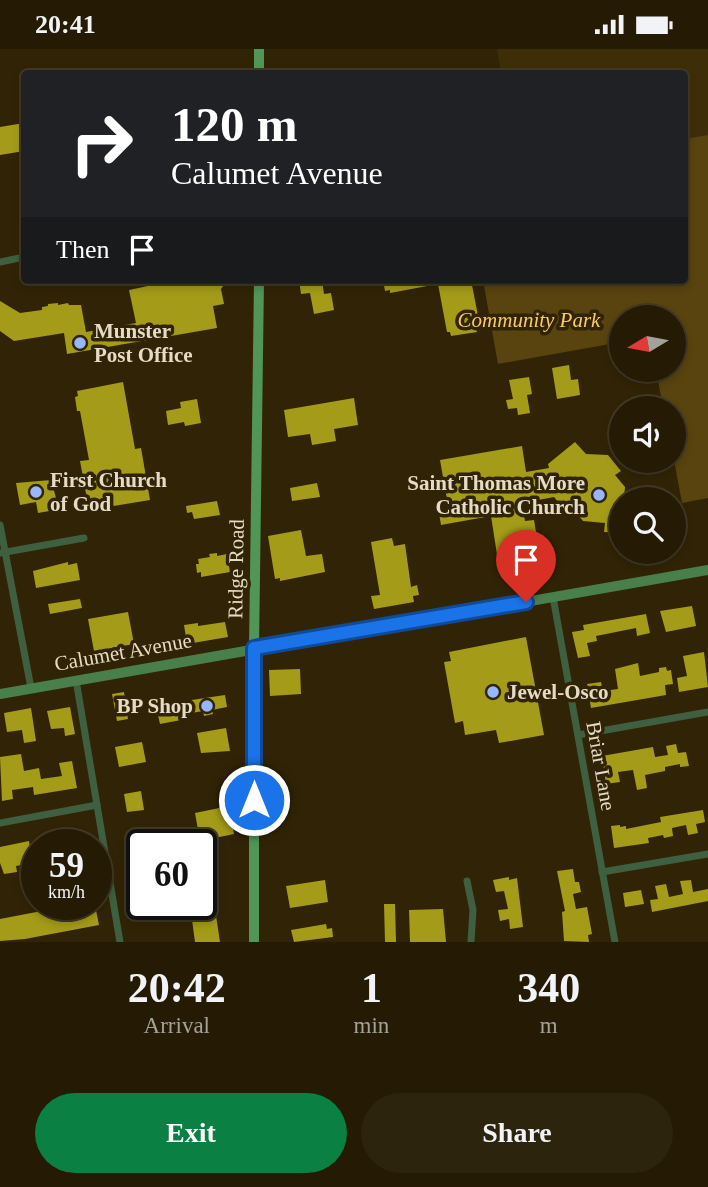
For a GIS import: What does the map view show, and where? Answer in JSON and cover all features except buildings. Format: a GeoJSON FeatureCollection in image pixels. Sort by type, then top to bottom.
{"type":"FeatureCollection","features":[{"type":"Feature","properties":{"kind":"main road"},"geometry":{"type":"LineString","coordinates":[[259,49],[259,70]]}},
{"type":"Feature","properties":{"kind":"main road","name":"Ridge Road"},"geometry":{"type":"LineString","coordinates":[[254,942],[254,648],[259,284]]}},
{"type":"Feature","properties":{"kind":"main road","name":"Calumet Avenue"},"geometry":{"type":"LineString","coordinates":[[0,694],[708,570]]}},
{"type":"Feature","properties":{"kind":"street"},"geometry":{"type":"LineString","coordinates":[[0,262],[21,258]]}},
{"type":"Feature","properties":{"kind":"street"},"geometry":{"type":"LineString","coordinates":[[0,524],[3,552],[31,688]]}},
{"type":"Feature","properties":{"kind":"street"},"geometry":{"type":"LineString","coordinates":[[3,552],[84,538]]}},
{"type":"Feature","properties":{"kind":"street","name":"Briar Lane"},"geometry":{"type":"LineString","coordinates":[[553,597],[615,942]]}},
{"type":"Feature","properties":{"kind":"street"},"geometry":{"type":"LineString","coordinates":[[76,680],[120,942]]}},
{"type":"Feature","properties":{"kind":"street"},"geometry":{"type":"LineString","coordinates":[[578,735],[708,712]]}},
{"type":"Feature","properties":{"kind":"street"},"geometry":{"type":"LineString","coordinates":[[0,823],[97,805]]}},
{"type":"Feature","properties":{"kind":"street"},"geometry":{"type":"LineString","coordinates":[[602,872],[708,854]]}},
{"type":"Feature","properties":{"kind":"street"},"geometry":{"type":"LineString","coordinates":[[467,881],[473,910],[471,942]]}},
{"type":"Feature","properties":{"kind":"shaded area"},"geometry":{"type":"Polygon","coordinates":[[[497,49],[708,49],[708,135],[688,138],[688,70],[500,70],[497,49]]]}},
{"type":"Feature","properties":{"kind":"green space","name":"Community Park"},"geometry":{"type":"Polygon","coordinates":[[[708,135],[708,498],[686,502],[686,487],[679,487],[676,473],[686,473],[686,396],[661,396],[658,382],[686,382],[686,305],[609,305],[609,344],[498,364],[484,284],[688,284],[688,138],[708,135]]]}},
{"type":"Feature","properties":{"kind":"place","name":"Munster Post Office"},"geometry":{"type":"Point","coordinates":[80,343]}},
{"type":"Feature","properties":{"kind":"place","name":"First Church of God"},"geometry":{"type":"Point","coordinates":[36,492]}},
{"type":"Feature","properties":{"kind":"place","name":"Saint Thomas More Catholic Church"},"geometry":{"type":"Point","coordinates":[599,495]}},
{"type":"Feature","properties":{"kind":"place","name":"Jewel-Osco"},"geometry":{"type":"Point","coordinates":[493,692]}},
{"type":"Feature","properties":{"kind":"place","name":"BP Shop"},"geometry":{"type":"Point","coordinates":[207,706]}},
{"type":"Feature","properties":{"kind":"route"},"geometry":{"type":"LineString","coordinates":[[254,800],[254,648],[526,602]]}}]}
